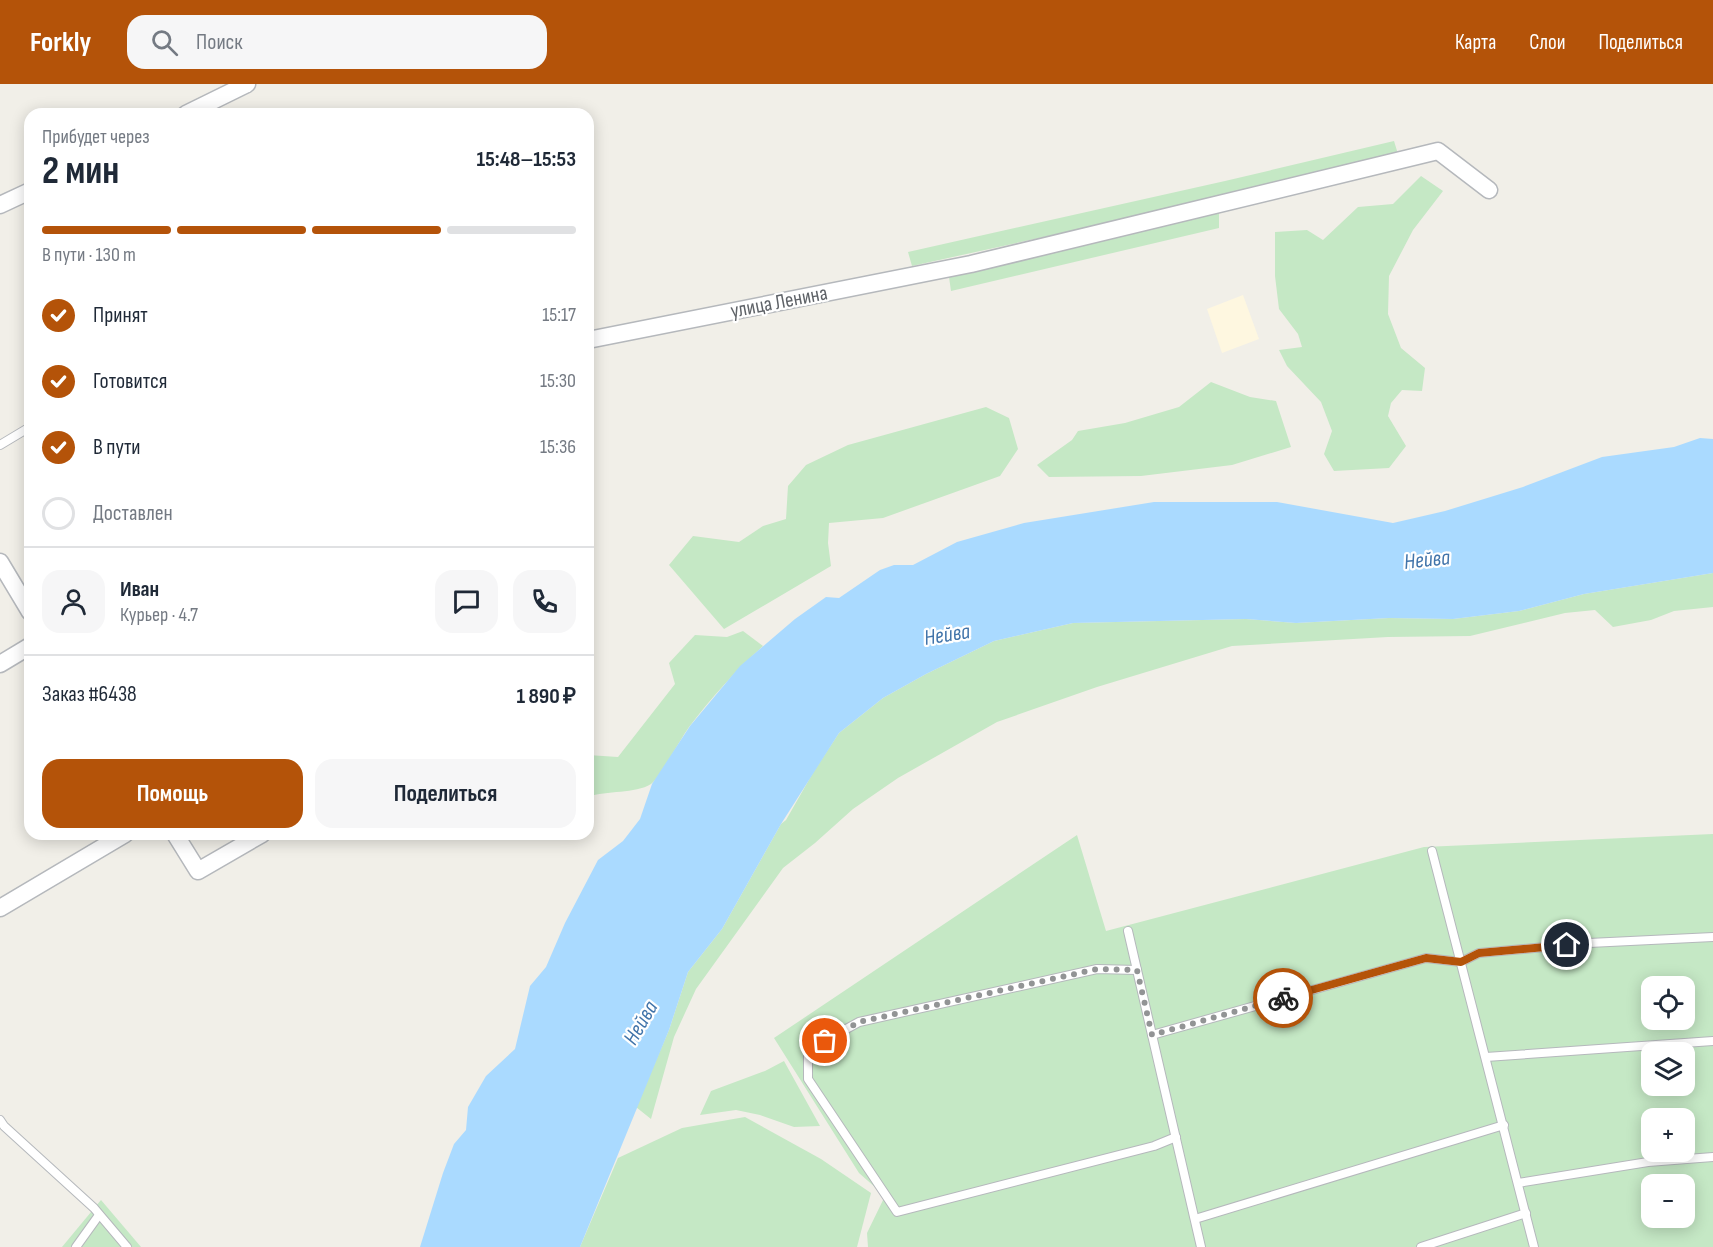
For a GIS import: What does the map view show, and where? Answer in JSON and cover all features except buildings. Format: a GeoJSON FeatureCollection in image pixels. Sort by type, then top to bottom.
{"type":"FeatureCollection","features":[{"type":"Feature","properties":{"kind":"street"},"geometry":{"type":"LineString","coordinates":[[198,108],[247,84]]}},
{"type":"Feature","properties":{"kind":"street","name":"улица Ленина"},"geometry":{"type":"LineString","coordinates":[[594,339],[971,264],[1438,151],[1489,190]]}},
{"type":"Feature","properties":{"kind":"street"},"geometry":{"type":"LineString","coordinates":[[0,206],[24,194]]}},
{"type":"Feature","properties":{"kind":"street"},"geometry":{"type":"LineString","coordinates":[[0,562],[24,602]]}},
{"type":"Feature","properties":{"kind":"street"},"geometry":{"type":"LineString","coordinates":[[0,664],[24,650]]}},
{"type":"Feature","properties":{"kind":"street"},"geometry":{"type":"LineString","coordinates":[[0,908],[114,840]]}},
{"type":"Feature","properties":{"kind":"street"},"geometry":{"type":"LineString","coordinates":[[180,840],[198,871],[252,840]]}},
{"type":"Feature","properties":{"kind":"lane"},"geometry":{"type":"LineString","coordinates":[[0,445],[24,431]]}},
{"type":"Feature","properties":{"kind":"lane"},"geometry":{"type":"LineString","coordinates":[[1432,851],[1534,1247]]}},
{"type":"Feature","properties":{"kind":"lane"},"geometry":{"type":"LineString","coordinates":[[1128,931],[1202,1247]]}},
{"type":"Feature","properties":{"kind":"lane"},"geometry":{"type":"LineString","coordinates":[[1152,1035],[1426,958],[1461,962],[1479,953],[1589,943],[1713,937]]}},
{"type":"Feature","properties":{"kind":"lane"},"geometry":{"type":"LineString","coordinates":[[1137,970],[1097,969],[859,1022],[808,1050],[808,1079],[897,1212],[1154,1146],[1176,1137]]}},
{"type":"Feature","properties":{"kind":"lane"},"geometry":{"type":"LineString","coordinates":[[1486,1056],[1713,1041]]}},
{"type":"Feature","properties":{"kind":"lane"},"geometry":{"type":"LineString","coordinates":[[0,1120],[99,1215],[127,1247]]}},
{"type":"Feature","properties":{"kind":"lane"},"geometry":{"type":"LineString","coordinates":[[1195,1219],[1504,1125]]}},
{"type":"Feature","properties":{"kind":"lane"},"geometry":{"type":"LineString","coordinates":[[1518,1183],[1648,1162],[1713,1157]]}},
{"type":"Feature","properties":{"kind":"lane"},"geometry":{"type":"LineString","coordinates":[[1421,1247],[1526,1213]]}},
{"type":"Feature","properties":{"kind":"lane"},"geometry":{"type":"LineString","coordinates":[[76,1247],[99,1215]]}},
{"type":"Feature","properties":{"kind":"shaded area"},"geometry":{"type":"Polygon","coordinates":[[[1243,295],[1259,339],[1222,353],[1207,309],[1243,295]]]}},
{"type":"Feature","properties":{"kind":"green space"},"geometry":{"type":"Polygon","coordinates":[[[1394,141],[1398,154],[1139,216],[912,266],[908,252],[1225,181],[1394,141]]]}},
{"type":"Feature","properties":{"kind":"green space"},"geometry":{"type":"Polygon","coordinates":[[[1421,176],[1443,191],[1413,230],[1389,276],[1388,314],[1401,348],[1425,368],[1422,391],[1402,390],[1391,403],[1388,416],[1406,446],[1389,468],[1334,471],[1324,454],[1332,431],[1321,402],[1287,366],[1279,350],[1302,347],[1298,334],[1279,309],[1275,276],[1275,232],[1307,230],[1323,240],[1358,207],[1393,204],[1421,176]]]}},
{"type":"Feature","properties":{"kind":"green space"},"geometry":{"type":"Polygon","coordinates":[[[1219,211],[1219,228],[951,291],[949,277],[1219,211]]]}},
{"type":"Feature","properties":{"kind":"green space"},"geometry":{"type":"Polygon","coordinates":[[[1211,382],[1250,397],[1276,401],[1291,447],[1232,465],[1141,476],[1049,477],[1037,465],[1072,440],[1078,431],[1125,423],[1179,407],[1211,382]]]}},
{"type":"Feature","properties":{"kind":"green space"},"geometry":{"type":"Polygon","coordinates":[[[986,407],[1009,418],[1018,449],[1000,476],[883,518],[829,523],[828,543],[831,566],[724,629],[669,565],[693,536],[739,542],[763,526],[786,519],[788,486],[806,465],[848,445],[986,407]]]}},
{"type":"Feature","properties":{"kind":"green space"},"geometry":{"type":"Polygon","coordinates":[[[1713,573],[1713,607],[1674,611],[1651,620],[1613,627],[1595,610],[1565,613],[1470,636],[1388,637],[1232,646],[1097,687],[997,722],[898,778],[853,809],[783,868],[696,989],[674,1037],[651,1119],[636,1107],[669,1030],[688,972],[722,929],[781,824],[786,820],[839,733],[883,698],[926,674],[994,641],[1073,623],[1246,619],[1296,623],[1389,618],[1453,619],[1519,611],[1584,594],[1713,573]]]}},
{"type":"Feature","properties":{"kind":"green space"},"geometry":{"type":"Polygon","coordinates":[[[743,631],[763,646],[697,716],[655,781],[637,789],[594,796],[594,755],[618,757],[675,684],[669,663],[695,635],[727,637],[743,631]]]}},
{"type":"Feature","properties":{"kind":"green space"},"geometry":{"type":"Polygon","coordinates":[[[1713,834],[1713,1247],[868,1247],[867,1233],[885,1196],[859,1173],[774,1038],[1077,835],[1106,931],[1424,847],[1713,834]]]}},
{"type":"Feature","properties":{"kind":"green space"},"geometry":{"type":"Polygon","coordinates":[[[784,1061],[820,1126],[794,1127],[760,1115],[736,1110],[700,1115],[711,1091],[765,1071],[784,1061]]]}},
{"type":"Feature","properties":{"kind":"green space"},"geometry":{"type":"Polygon","coordinates":[[[745,1117],[821,1159],[871,1193],[857,1247],[580,1247],[618,1158],[682,1128],[745,1117]]]}},
{"type":"Feature","properties":{"kind":"green space"},"geometry":{"type":"Polygon","coordinates":[[[101,1200],[141,1247],[62,1247],[101,1200]]]}},
{"type":"Feature","properties":{"kind":"water","name":"Нейва"},"geometry":{"type":"Polygon","coordinates":[[[1700,438],[1713,439],[1713,573],[1584,594],[1519,611],[1453,619],[1389,618],[1296,623],[1246,619],[1073,623],[994,641],[883,698],[839,733],[781,824],[722,929],[688,972],[669,1030],[580,1247],[420,1247],[454,1144],[466,1130],[468,1107],[486,1076],[515,1049],[530,986],[546,967],[565,923],[598,860],[623,841],[640,819],[652,784],[690,726],[740,666],[795,619],[826,597],[839,598],[880,570],[894,565],[913,565],[957,542],[1024,523],[1154,502],[1277,502],[1393,523],[1445,511],[1523,487],[1602,457],[1674,447],[1700,438]]]}},
{"type":"Feature","properties":{"kind":"way so far"},"geometry":{"type":"LineString","coordinates":[[825,1041],[859,1022],[1097,969],[1137,970],[1152,1035],[1283,998]]}},
{"type":"Feature","properties":{"kind":"route"},"geometry":{"type":"LineString","coordinates":[[1283,998],[1426,958],[1461,962],[1479,953],[1567,945]]}}]}
